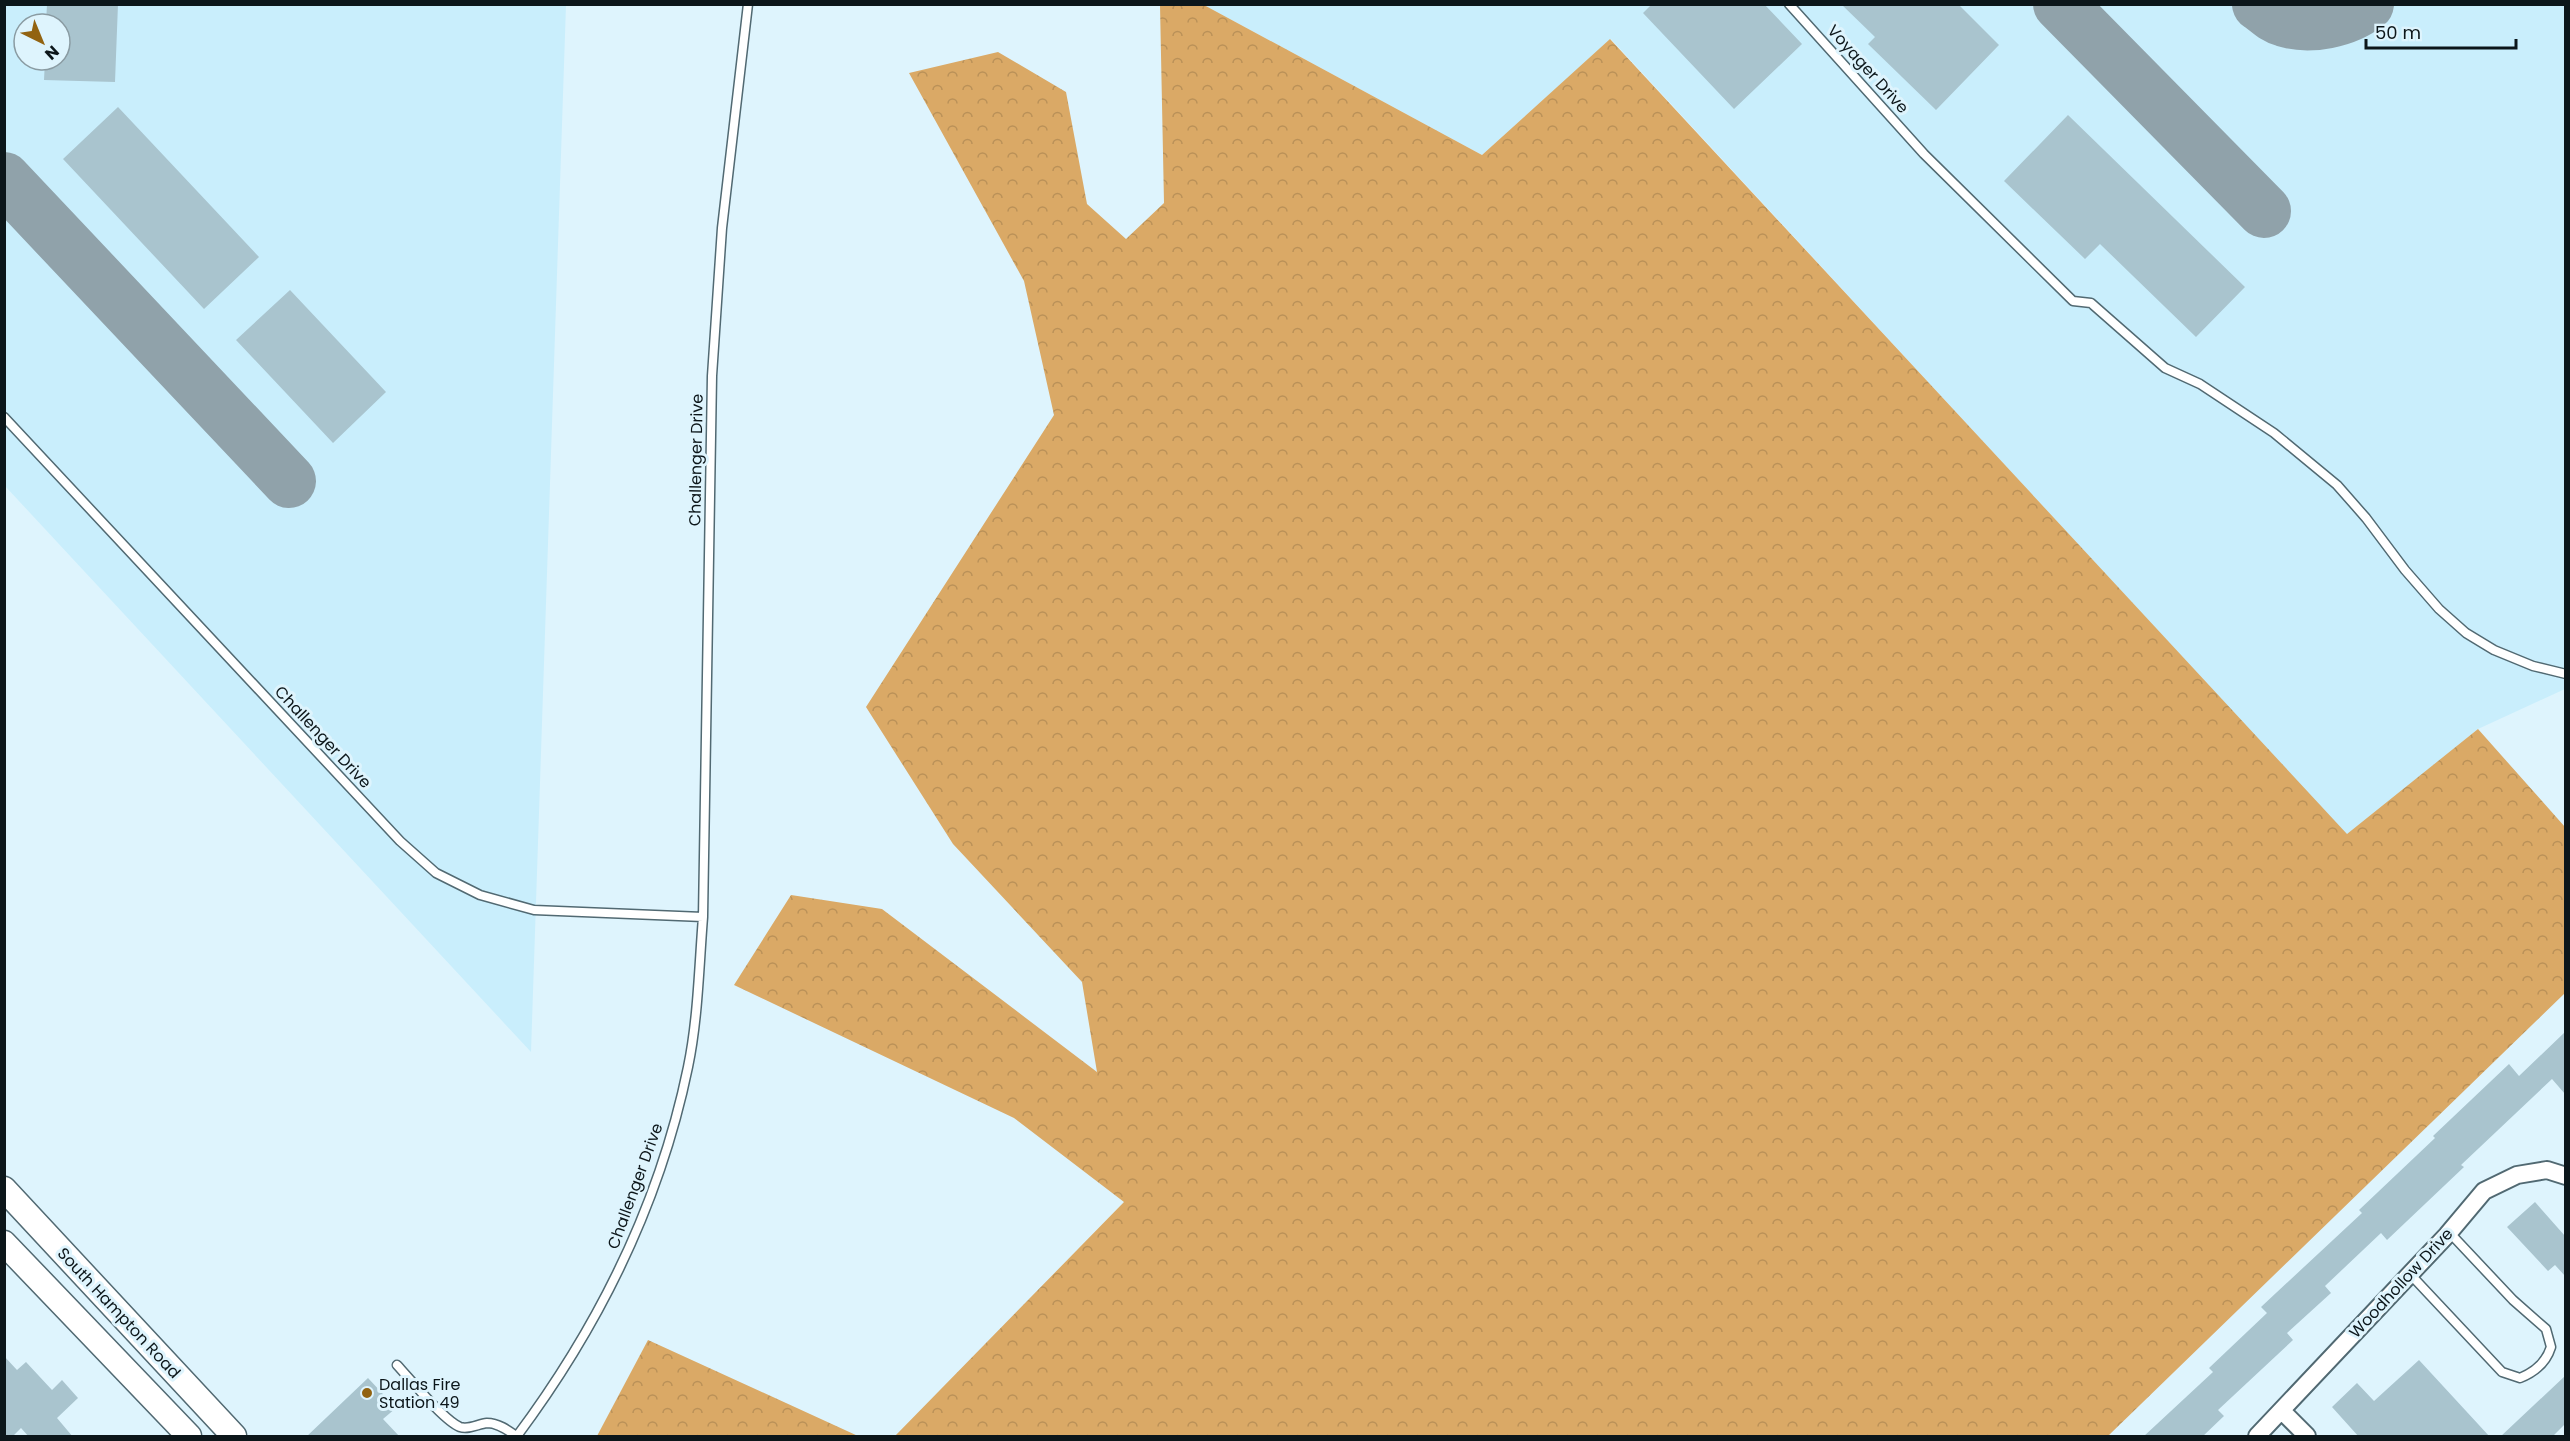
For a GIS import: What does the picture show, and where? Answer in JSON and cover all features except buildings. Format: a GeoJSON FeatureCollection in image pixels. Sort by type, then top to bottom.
{"type":"FeatureCollection","features":[{"type":"Feature","properties":{"kind":"main road","name":"South Hampton Road"},"geometry":{"type":"LineString","coordinates":[[4,1189],[234,1437]]}},
{"type":"Feature","properties":{"kind":"main road","name":"South Hampton Road"},"geometry":{"type":"LineString","coordinates":[[4,1243],[189,1437]]}},
{"type":"Feature","properties":{"kind":"street","name":"Woodhollow Drive"},"geometry":{"type":"LineString","coordinates":[[2257,1437],[2449,1232],[2484,1191],[2517,1175],[2547,1170],[2565,1176]]}},
{"type":"Feature","properties":{"kind":"street"},"geometry":{"type":"LineString","coordinates":[[2282,1411],[2307,1437]]}},
{"type":"Feature","properties":{"kind":"lane","name":"Challenger Drive"},"geometry":{"type":"LineString","coordinates":[[517,1437],[587,1334],[638,1230],[675,1121],[688,1065],[703,917],[712,376],[722,228],[748,4]]}},
{"type":"Feature","properties":{"kind":"lane","name":"Voyager Drive"},"geometry":{"type":"LineString","coordinates":[[1789,4],[1924,154],[2073,301],[2091,303],[2165,368],[2200,384],[2274,433],[2337,485],[2366,518],[2404,570],[2439,609],[2466,633],[2494,650],[2533,666],[2565,674]]}},
{"type":"Feature","properties":{"kind":"lane","name":"Challenger Drive"},"geometry":{"type":"LineString","coordinates":[[4,417],[392,833],[435,873],[480,895],[534,910],[703,917]]}},
{"type":"Feature","properties":{"kind":"lane"},"geometry":{"type":"LineString","coordinates":[[2410,1274],[2502,1372],[2520,1378],[2543,1364],[2551,1347],[2546,1329],[2514,1300],[2449,1232]]}},
{"type":"Feature","properties":{"kind":"lane"},"geometry":{"type":"LineString","coordinates":[[397,1365],[445,1415],[460,1427],[468,1428],[488,1423],[505,1428],[517,1437]]}},
{"type":"Feature","properties":{"kind":"shaded area"},"geometry":{"type":"Polygon","coordinates":[[[5,5],[566,5],[531,1052],[5,486],[5,5]]]}},
{"type":"Feature","properties":{"kind":"shaded area"},"geometry":{"type":"Polygon","coordinates":[[[1204,5],[2565,5],[2565,689],[2478,729],[2347,835],[1611,39],[1482,155],[1204,5]]]}},
{"type":"Feature","properties":{"kind":"green space"},"geometry":{"type":"Polygon","coordinates":[[[1160,5],[1204,5],[1482,155],[1610,39],[2347,834],[2478,729],[2565,827],[2565,993],[2108,1436],[895,1436],[1124,1202],[1014,1118],[734,985],[791,895],[882,909],[1097,1072],[1082,982],[953,844],[866,707],[1054,415],[1024,281],[909,73],[998,52],[1066,92],[1087,204],[1126,239],[1164,203],[1160,5]]]}},
{"type":"Feature","properties":{"kind":"green space"},"geometry":{"type":"Polygon","coordinates":[[[648,1340],[858,1436],[597,1436],[648,1340]]]}},
{"type":"Feature","properties":{"kind":"taxiway"},"geometry":{"type":"LineString","coordinates":[[2060,4],[2264,211]]}},
{"type":"Feature","properties":{"kind":"taxiway"},"geometry":{"type":"LineString","coordinates":[[2259,4],[2281,19],[2305,23],[2338,19],[2367,4]]}},
{"type":"Feature","properties":{"kind":"taxiway"},"geometry":{"type":"LineString","coordinates":[[4,179],[289,481]]}},
{"type":"Feature","properties":{"kind":"place","name":"Dallas Fire Station 49"},"geometry":{"type":"Point","coordinates":[367,1393]}}]}
